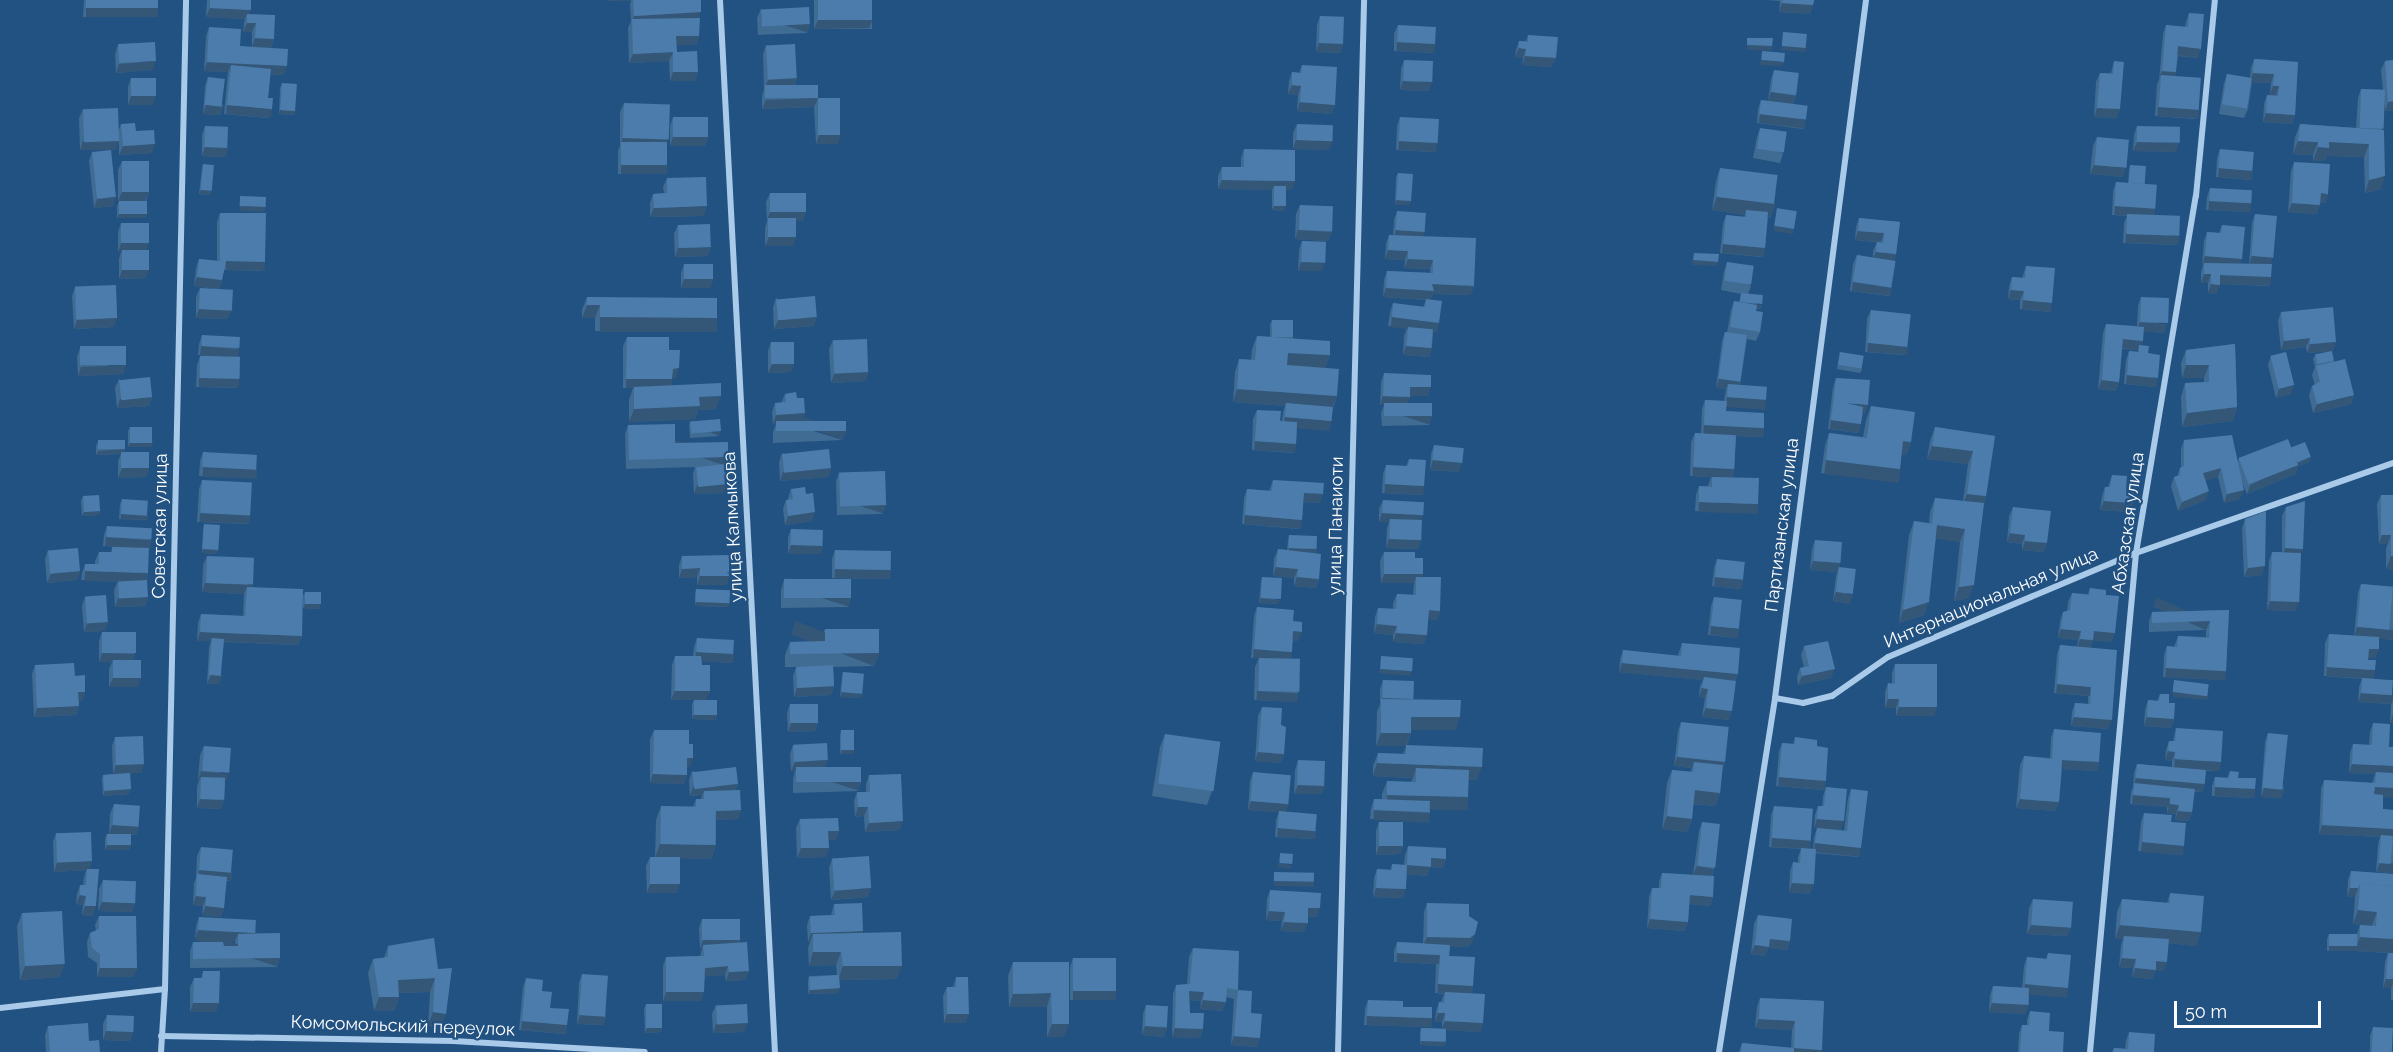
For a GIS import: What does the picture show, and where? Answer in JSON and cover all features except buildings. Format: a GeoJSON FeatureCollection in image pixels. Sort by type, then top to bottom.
{"type":"FeatureCollection","features":[{"type":"Feature","properties":{"kind":"street","name":"Советская улица"},"geometry":{"type":"LineString","coordinates":[[161,1052],[160,1036],[165,989],[186,0]]}},
{"type":"Feature","properties":{"kind":"street","name":"улица Калмыкова"},"geometry":{"type":"LineString","coordinates":[[720,0],[775,1052]]}},
{"type":"Feature","properties":{"kind":"street","name":"улица Панаиоти"},"geometry":{"type":"LineString","coordinates":[[1338,1052],[1365,0]]}},
{"type":"Feature","properties":{"kind":"street","name":"Партизанская улица"},"geometry":{"type":"LineString","coordinates":[[1719,1052],[1775,698],[1866,0]]}},
{"type":"Feature","properties":{"kind":"street","name":"Абхазская улица"},"geometry":{"type":"LineString","coordinates":[[2090,1052],[2136,553],[2196,196],[2215,0]]}},
{"type":"Feature","properties":{"kind":"street","name":"Интернациональная улица"},"geometry":{"type":"LineString","coordinates":[[1775,698],[1803,703],[1832,696],[1888,657],[2136,553],[2393,463]]}},
{"type":"Feature","properties":{"kind":"street"},"geometry":{"type":"LineString","coordinates":[[0,1008],[165,989]]}},
{"type":"Feature","properties":{"kind":"street","name":"Комсомольский переулок"},"geometry":{"type":"LineString","coordinates":[[160,1036],[453,1041],[645,1052]]}}]}
